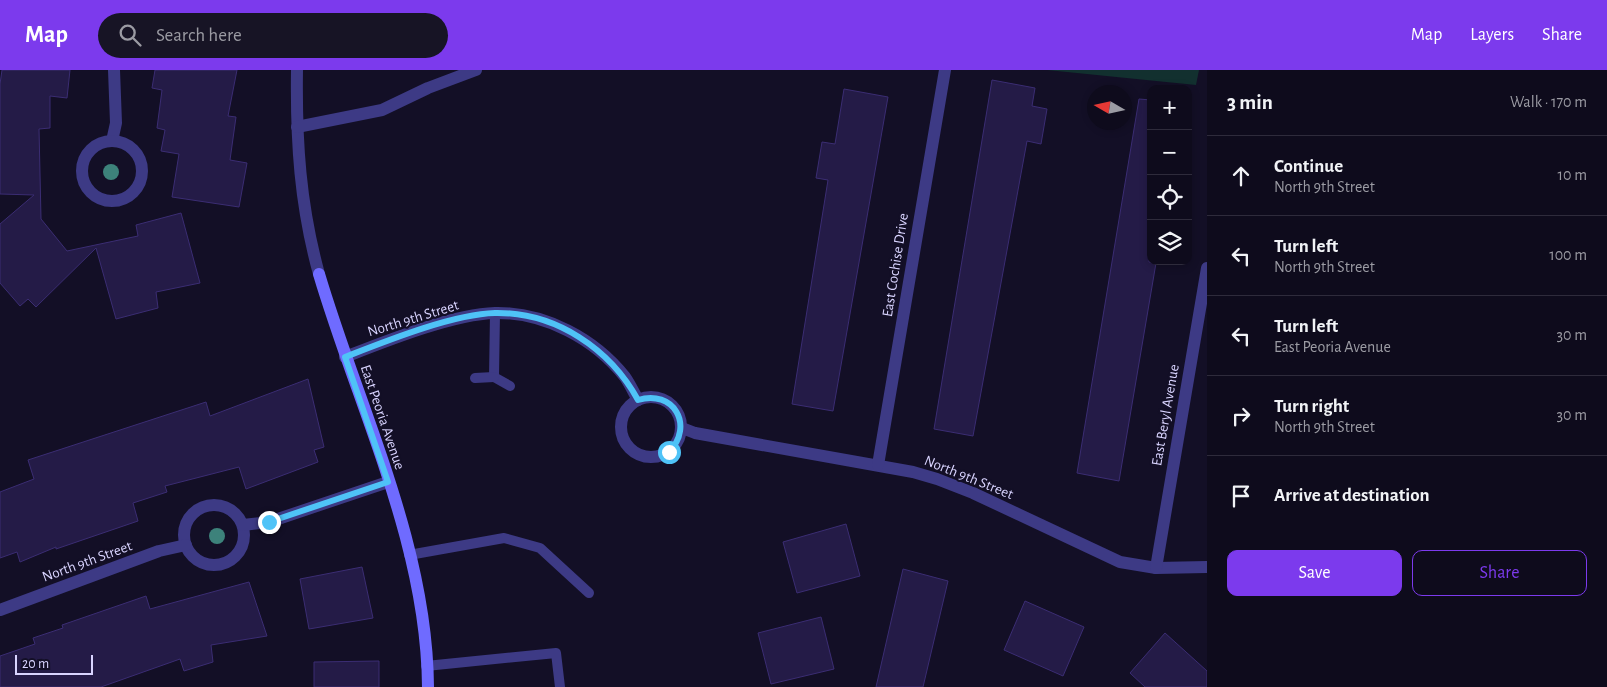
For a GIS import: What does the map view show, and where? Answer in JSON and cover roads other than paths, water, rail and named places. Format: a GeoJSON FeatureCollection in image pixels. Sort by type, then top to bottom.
{"type":"FeatureCollection","features":[{"type":"Feature","properties":{"kind":"street"},"geometry":{"type":"LineString","coordinates":[[112,141],[116,123],[114,70]]}},
{"type":"Feature","properties":{"kind":"street","name":"East Peoria Avenue"},"geometry":{"type":"LineString","coordinates":[[296,70],[300,184],[311,246],[345,357],[388,482],[409,555],[423,616],[428,687]]}},
{"type":"Feature","properties":{"kind":"street"},"geometry":{"type":"LineString","coordinates":[[297,126],[382,110],[428,88],[476,70]]}},
{"type":"Feature","properties":{"kind":"street","name":"East Cochise Drive"},"geometry":{"type":"LineString","coordinates":[[878,465],[945,70]]}},
{"type":"Feature","properties":{"kind":"street"},"geometry":{"type":"LineString","coordinates":[[112,141],[122,143],[137,154],[142,172],[140,182],[129,197],[110,202],[100,199],[85,185],[82,170],[86,156],[93,148],[102,143],[112,141]]}},
{"type":"Feature","properties":{"kind":"street","name":"East Beryl Avenue"},"geometry":{"type":"LineString","coordinates":[[1156,568],[1207,268]]}},
{"type":"Feature","properties":{"kind":"street","name":"North 9th Street"},"geometry":{"type":"LineString","coordinates":[[345,357],[436,326],[495,313],[531,318],[574,334],[600,351],[626,378],[638,400]]}},
{"type":"Feature","properties":{"kind":"street"},"geometry":{"type":"LineString","coordinates":[[648,397],[668,402],[680,418],[682,428],[680,437],[669,452],[652,458],[635,453],[624,439],[622,422],[625,413],[638,400],[648,397]]}},
{"type":"Feature","properties":{"kind":"street","name":"North 9th Street"},"geometry":{"type":"LineString","coordinates":[[682,428],[695,433],[758,446],[878,465],[937,479],[1120,562],[1156,568],[1207,567]]}},
{"type":"Feature","properties":{"kind":"street"},"geometry":{"type":"LineString","coordinates":[[243,525],[269,522],[388,482]]}},
{"type":"Feature","properties":{"kind":"street"},"geometry":{"type":"LineString","coordinates":[[220,506],[238,516],[243,525],[243,544],[239,552],[224,564],[206,564],[197,560],[186,545],[186,524],[200,509],[220,506]]}},
{"type":"Feature","properties":{"kind":"street","name":"North 9th Street"},"geometry":{"type":"LineString","coordinates":[[0,610],[159,551],[186,545]]}},
{"type":"Feature","properties":{"kind":"lane"},"geometry":{"type":"LineString","coordinates":[[494,377],[495,313]]}},
{"type":"Feature","properties":{"kind":"lane"},"geometry":{"type":"LineString","coordinates":[[475,378],[494,377],[510,386]]}},
{"type":"Feature","properties":{"kind":"lane"},"geometry":{"type":"LineString","coordinates":[[409,555],[504,538],[540,548],[590,593]]}},
{"type":"Feature","properties":{"kind":"lane"},"geometry":{"type":"LineString","coordinates":[[426,666],[556,653],[560,687]]}}]}
